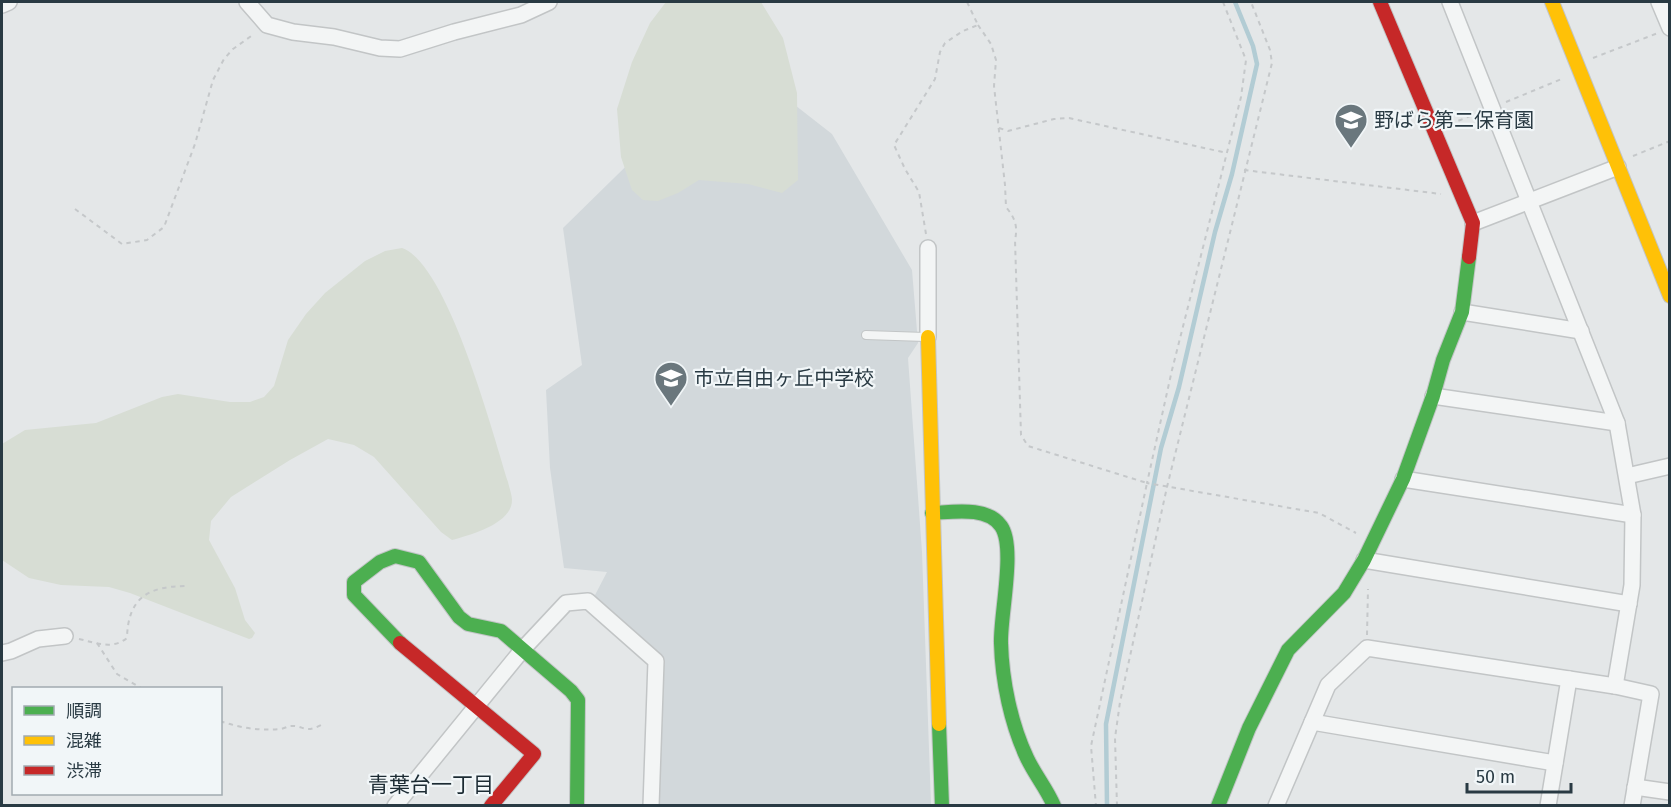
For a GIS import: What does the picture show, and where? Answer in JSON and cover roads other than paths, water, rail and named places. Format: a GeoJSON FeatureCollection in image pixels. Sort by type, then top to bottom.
{"type":"FeatureCollection","features":[{"type":"Feature","properties":{"kind":"street"},"geometry":{"type":"LineString","coordinates":[[2,5],[9,2]]}},
{"type":"Feature","properties":{"kind":"street"},"geometry":{"type":"LineString","coordinates":[[247,2],[267,25],[380,48],[400,49],[521,15],[549,2]]}},
{"type":"Feature","properties":{"kind":"street"},"geometry":{"type":"LineString","coordinates":[[1218,806],[1249,728],[1288,650],[1344,593],[1373,542],[1403,479],[1433,396],[1443,360],[1462,312],[1473,223],[1380,2]]}},
{"type":"Feature","properties":{"kind":"street"},"geometry":{"type":"LineString","coordinates":[[1450,2],[1617,423],[1633,515],[1632,585],[1615,686]]}},
{"type":"Feature","properties":{"kind":"street"},"geometry":{"type":"LineString","coordinates":[[1552,2],[1617,165],[1662,257],[1670,296]]}},
{"type":"Feature","properties":{"kind":"street"},"geometry":{"type":"LineString","coordinates":[[1659,2],[1664,30]]}},
{"type":"Feature","properties":{"kind":"street"},"geometry":{"type":"LineString","coordinates":[[1473,223],[1617,165]]}},
{"type":"Feature","properties":{"kind":"street"},"geometry":{"type":"LineString","coordinates":[[928,248],[932,513],[942,806]]}},
{"type":"Feature","properties":{"kind":"street"},"geometry":{"type":"LineString","coordinates":[[1462,312],[1581,331]]}},
{"type":"Feature","properties":{"kind":"street"},"geometry":{"type":"LineString","coordinates":[[1433,396],[1617,423]]}},
{"type":"Feature","properties":{"kind":"street"},"geometry":{"type":"LineString","coordinates":[[1627,476],[1670,466]]}},
{"type":"Feature","properties":{"kind":"street"},"geometry":{"type":"LineString","coordinates":[[1403,479],[1633,515]]}},
{"type":"Feature","properties":{"kind":"street"},"geometry":{"type":"LineString","coordinates":[[932,513],[960,511],[984,514],[1003,527],[1008,544],[1002,614],[1003,670],[1023,749],[1054,806]]}},
{"type":"Feature","properties":{"kind":"street"},"geometry":{"type":"LineString","coordinates":[[491,806],[534,753],[402,645],[354,595],[354,582],[380,562],[395,556],[419,562],[459,617],[468,624],[501,631],[571,691],[578,700],[577,806]]}},
{"type":"Feature","properties":{"kind":"street"},"geometry":{"type":"LineString","coordinates":[[1364,560],[1629,604]]}},
{"type":"Feature","properties":{"kind":"street"},"geometry":{"type":"LineString","coordinates":[[395,806],[523,649],[566,603],[588,601],[656,661],[651,806]]}},
{"type":"Feature","properties":{"kind":"street"},"geometry":{"type":"LineString","coordinates":[[2,653],[38,639],[65,636]]}},
{"type":"Feature","properties":{"kind":"street"},"geometry":{"type":"LineString","coordinates":[[1293,806],[1277,804],[1328,684],[1367,648],[1615,686],[1651,694],[1632,806]]}},
{"type":"Feature","properties":{"kind":"street"},"geometry":{"type":"LineString","coordinates":[[1548,806],[1569,679]]}},
{"type":"Feature","properties":{"kind":"street"},"geometry":{"type":"LineString","coordinates":[[1312,722],[1555,763]]}},
{"type":"Feature","properties":{"kind":"street"},"geometry":{"type":"LineString","coordinates":[[1635,786],[1670,792]]}},
{"type":"Feature","properties":{"kind":"lane"},"geometry":{"type":"LineString","coordinates":[[866,335],[928,337]]}},
{"type":"Feature","properties":{"kind":"waterway"},"geometry":{"type":"LineString","coordinates":[[1107,806],[1106,724],[1161,448],[1179,387],[1257,64],[1253,46],[1235,2]]}},
{"type":"Feature","properties":{"kind":"place","name":"野ばら第二保育園"},"geometry":{"type":"Point","coordinates":[1351,149]}},
{"type":"Feature","properties":{"kind":"place","name":"市立自由ヶ丘中学校"},"geometry":{"type":"Point","coordinates":[671,407]}},
{"type":"Feature","properties":{"kind":"district","name":"青葉台一丁目"},"geometry":{"type":"Point","coordinates":[431,785]}}]}
